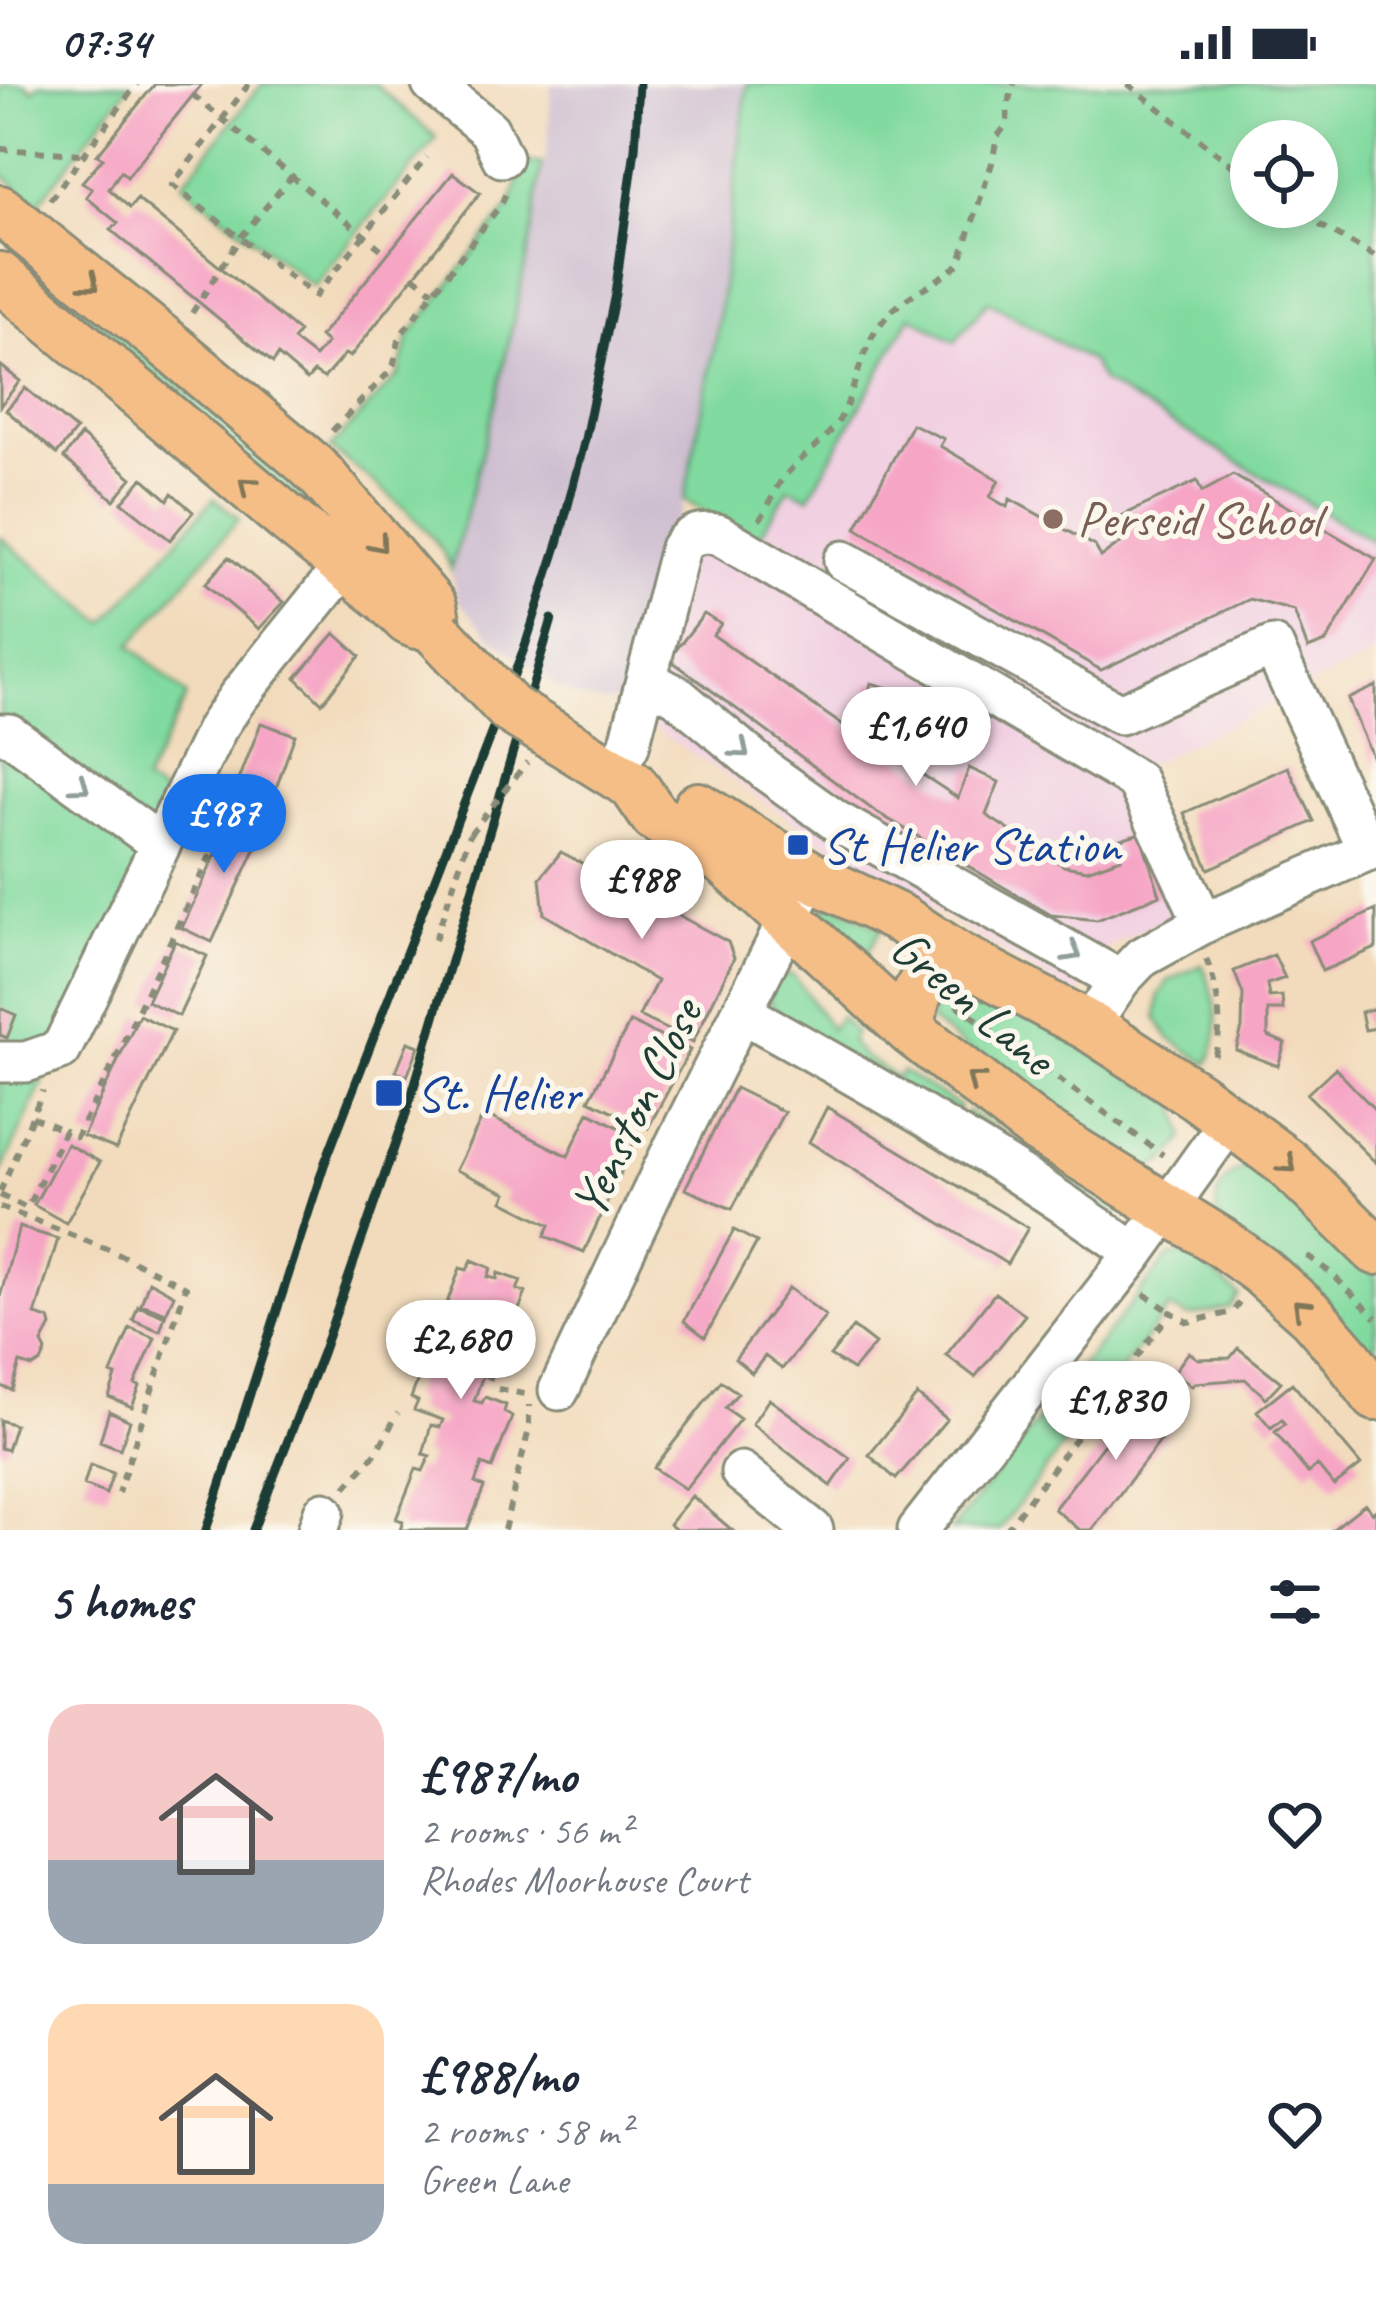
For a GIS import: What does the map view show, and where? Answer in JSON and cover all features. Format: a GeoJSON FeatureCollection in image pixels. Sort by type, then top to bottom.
{"type":"FeatureCollection","features":[{"type":"Feature","properties":{"kind":"main road"},"geometry":{"type":"LineString","coordinates":[[9,236],[171,346],[305,460],[432,606],[438,633]]}},
{"type":"Feature","properties":{"kind":"main road"},"geometry":{"type":"LineString","coordinates":[[0,277],[408,620],[438,633],[511,709],[595,762]]}},
{"type":"Feature","properties":{"kind":"main road","name":"Green Lane"},"geometry":{"type":"LineString","coordinates":[[595,762],[672,790],[801,897],[911,1031],[1038,1130],[1178,1191],[1279,1260],[1312,1316],[1376,1396]]}},
{"type":"Feature","properties":{"kind":"main road","name":"Green Lane"},"geometry":{"type":"LineString","coordinates":[[801,897],[902,920],[942,969],[1089,1026],[1214,1107],[1287,1163],[1376,1250]]}},
{"type":"Feature","properties":{"kind":"main road"},"geometry":{"type":"LineString","coordinates":[[911,1031],[911,1003],[942,969]]}},
{"type":"Feature","properties":{"kind":"street"},"geometry":{"type":"LineString","coordinates":[[432,84],[489,130],[502,157]]}},
{"type":"Feature","properties":{"kind":"street"},"geometry":{"type":"LineString","coordinates":[[595,762],[629,746],[680,548],[687,537],[718,534],[1138,781],[1197,926]]}},
{"type":"Feature","properties":{"kind":"street"},"geometry":{"type":"LineString","coordinates":[[844,561],[1120,714],[1273,646],[1372,849],[1197,926],[1141,958],[1089,1026]]}},
{"type":"Feature","properties":{"kind":"street"},"geometry":{"type":"LineString","coordinates":[[0,1062],[26,1062],[61,1050],[217,728],[345,565]]}},
{"type":"Feature","properties":{"kind":"street"},"geometry":{"type":"LineString","coordinates":[[647,681],[676,694],[769,773],[836,821],[1120,980]]}},
{"type":"Feature","properties":{"kind":"street"},"geometry":{"type":"LineString","coordinates":[[0,734],[9,734],[160,844]]}},
{"type":"Feature","properties":{"kind":"street","name":"Yenston Close"},"geometry":{"type":"LineString","coordinates":[[544,1393],[801,897]]}},
{"type":"Feature","properties":{"kind":"street"},"geometry":{"type":"LineString","coordinates":[[743,1013],[878,1088],[1135,1253]]}},
{"type":"Feature","properties":{"kind":"street"},"geometry":{"type":"LineString","coordinates":[[918,1530],[1135,1253],[1178,1191],[1214,1107]]}},
{"type":"Feature","properties":{"kind":"street"},"geometry":{"type":"LineString","coordinates":[[742,1472],[813,1530]]}},
{"type":"Feature","properties":{"kind":"path"},"geometry":{"type":"LineString","coordinates":[[9,236],[136,84]]}},
{"type":"Feature","properties":{"kind":"path"},"geometry":{"type":"LineString","coordinates":[[249,84],[172,185],[314,296],[427,157]]}},
{"type":"Feature","properties":{"kind":"path"},"geometry":{"type":"LineString","coordinates":[[740,548],[767,511],[781,480],[842,417],[875,330],[901,300],[959,264],[998,137],[1007,124],[1014,84]]}},
{"type":"Feature","properties":{"kind":"path"},"geometry":{"type":"LineString","coordinates":[[1128,84],[1230,164]]}},
{"type":"Feature","properties":{"kind":"path"},"geometry":{"type":"LineString","coordinates":[[194,95],[387,254]]}},
{"type":"Feature","properties":{"kind":"path"},"geometry":{"type":"LineString","coordinates":[[0,149],[82,154]]}},
{"type":"Feature","properties":{"kind":"path"},"geometry":{"type":"LineString","coordinates":[[305,460],[393,368],[400,336],[502,203],[514,172],[502,157]]}},
{"type":"Feature","properties":{"kind":"path"},"geometry":{"type":"LineString","coordinates":[[199,302],[240,238],[292,176]]}},
{"type":"Feature","properties":{"kind":"path"},"geometry":{"type":"LineString","coordinates":[[1325,228],[1376,257]]}},
{"type":"Feature","properties":{"kind":"path"},"geometry":{"type":"LineString","coordinates":[[414,276],[433,291]]}},
{"type":"Feature","properties":{"kind":"path"},"geometry":{"type":"LineString","coordinates":[[435,940],[470,835],[595,762]]}},
{"type":"Feature","properties":{"kind":"path"},"geometry":{"type":"LineString","coordinates":[[32,1117],[76,1136],[235,802],[224,797],[227,790]]}},
{"type":"Feature","properties":{"kind":"path"},"geometry":{"type":"LineString","coordinates":[[1197,926],[1219,1010],[1214,1107]]}},
{"type":"Feature","properties":{"kind":"path"},"geometry":{"type":"LineString","coordinates":[[942,969],[1178,1191]]}},
{"type":"Feature","properties":{"kind":"path"},"geometry":{"type":"LineString","coordinates":[[61,1050],[0,1193],[27,1208],[64,1132]]}},
{"type":"Feature","properties":{"kind":"path"},"geometry":{"type":"LineString","coordinates":[[0,1207],[112,1251],[186,1287],[118,1493]]}},
{"type":"Feature","properties":{"kind":"path"},"geometry":{"type":"LineString","coordinates":[[1006,1530],[1171,1312],[1188,1322],[1233,1312],[1279,1260],[1331,1274],[1376,1318]]}},
{"type":"Feature","properties":{"kind":"path"},"geometry":{"type":"LineString","coordinates":[[504,1530],[529,1429],[544,1393]]}},
{"type":"Feature","properties":{"kind":"path"},"geometry":{"type":"LineString","coordinates":[[321,1521],[376,1453],[398,1413]]}},
{"type":"Feature","properties":{"kind":"shaded area"},"geometry":{"type":"Polygon","coordinates":[[[551,84],[747,84],[716,338],[684,500],[625,701],[579,698],[556,686],[489,635],[457,599],[451,569],[497,396],[530,242],[548,143],[551,84]]]}},
{"type":"Feature","properties":{"kind":"shaded area","name":"Perseid School"},"geometry":{"type":"Polygon","coordinates":[[[987,301],[1091,362],[1102,382],[1376,543],[1376,654],[1141,767],[756,542],[789,488],[809,496],[911,316],[987,301]]]}},
{"type":"Feature","properties":{"kind":"shaded area"},"geometry":{"type":"Polygon","coordinates":[[[705,541],[1133,785],[1176,910],[1169,918],[1111,945],[1076,997],[841,853],[654,728],[688,553],[705,541]]]}},
{"type":"Feature","properties":{"kind":"green space"},"geometry":{"type":"Polygon","coordinates":[[[4,84],[25,84],[33,91],[39,84],[130,84],[37,205],[0,171],[0,90],[4,84]]]}},
{"type":"Feature","properties":{"kind":"green space"},"geometry":{"type":"Polygon","coordinates":[[[262,84],[375,84],[437,138],[313,286],[182,184],[262,84]]]}},
{"type":"Feature","properties":{"kind":"green space"},"geometry":{"type":"Polygon","coordinates":[[[747,84],[1376,84],[1376,543],[1102,382],[1091,362],[988,301],[955,342],[911,316],[809,497],[789,488],[756,542],[684,500],[716,338],[747,84]]]}},
{"type":"Feature","properties":{"kind":"green space"},"geometry":{"type":"Polygon","coordinates":[[[524,161],[542,164],[530,242],[497,396],[451,569],[416,519],[330,448],[399,374],[409,336],[511,204],[524,161]]]}},
{"type":"Feature","properties":{"kind":"green space"},"geometry":{"type":"Polygon","coordinates":[[[31,264],[38,265],[360,536],[420,607],[23,274],[31,264]]]}},
{"type":"Feature","properties":{"kind":"green space"},"geometry":{"type":"Polygon","coordinates":[[[214,498],[239,519],[131,645],[187,696],[144,783],[172,799],[0,1175],[0,537],[105,623],[214,498]]]}},
{"type":"Feature","properties":{"kind":"green space"},"geometry":{"type":"Polygon","coordinates":[[[831,902],[881,929],[860,965],[816,921],[831,902]]]}},
{"type":"Feature","properties":{"kind":"green space"},"geometry":{"type":"Polygon","coordinates":[[[1202,965],[1216,1014],[1216,1041],[1208,1064],[1169,1038],[1157,1018],[1159,996],[1168,981],[1202,965]]]}},
{"type":"Feature","properties":{"kind":"green space"},"geometry":{"type":"Polygon","coordinates":[[[777,975],[794,976],[831,1029],[840,1017],[855,1033],[850,1042],[865,1057],[897,1078],[902,1071],[960,1107],[951,1121],[777,1013],[770,990],[777,975]]]}},
{"type":"Feature","properties":{"kind":"green space"},"geometry":{"type":"Polygon","coordinates":[[[961,975],[1177,1104],[1185,1137],[1177,1149],[1152,1166],[1133,1166],[1109,1157],[930,1021],[938,982],[961,975]]]}},
{"type":"Feature","properties":{"kind":"green space"},"geometry":{"type":"Polygon","coordinates":[[[968,1111],[1118,1205],[1111,1221],[959,1126],[968,1111]]]}},
{"type":"Feature","properties":{"kind":"green space"},"geometry":{"type":"Polygon","coordinates":[[[1263,1164],[1376,1266],[1376,1374],[1217,1216],[1218,1195],[1227,1179],[1263,1164]]]}},
{"type":"Feature","properties":{"kind":"green space"},"geometry":{"type":"Polygon","coordinates":[[[1189,1254],[1239,1295],[1230,1308],[1188,1317],[1169,1308],[999,1530],[951,1530],[1169,1256],[1189,1254]]]}},
{"type":"Feature","properties":{"kind":"building"},"geometry":{"type":"Polygon","coordinates":[[[155,84],[202,84],[127,177],[121,171],[109,189],[130,208],[137,199],[299,332],[293,340],[315,357],[327,343],[320,337],[453,173],[480,193],[350,357],[345,354],[324,378],[314,372],[307,380],[278,355],[273,363],[111,230],[118,223],[86,197],[92,189],[82,182],[103,158],[97,155],[155,84]]]}},
{"type":"Feature","properties":{"kind":"building"},"geometry":{"type":"Polygon","coordinates":[[[0,365],[20,381],[0,406],[0,365]]]}},
{"type":"Feature","properties":{"kind":"building"},"geometry":{"type":"Polygon","coordinates":[[[25,388],[76,430],[57,454],[6,410],[25,388]]]}},
{"type":"Feature","properties":{"kind":"building"},"geometry":{"type":"Polygon","coordinates":[[[912,424],[944,439],[940,446],[999,480],[990,497],[1007,507],[1010,499],[1095,546],[1101,557],[1125,540],[1115,519],[1197,481],[1202,492],[1233,475],[1376,559],[1326,642],[1308,649],[1294,611],[1250,599],[1101,670],[856,528],[912,424]]]}},
{"type":"Feature","properties":{"kind":"building"},"geometry":{"type":"Polygon","coordinates":[[[81,435],[132,478],[114,500],[64,458],[81,435]]]}},
{"type":"Feature","properties":{"kind":"building"},"geometry":{"type":"Polygon","coordinates":[[[143,478],[168,500],[172,493],[193,512],[170,540],[122,502],[143,478]]]}},
{"type":"Feature","properties":{"kind":"building"},"geometry":{"type":"Polygon","coordinates":[[[229,557],[284,602],[259,629],[205,584],[229,557]]]}},
{"type":"Feature","properties":{"kind":"building"},"geometry":{"type":"Polygon","coordinates":[[[704,614],[721,624],[713,635],[858,736],[871,683],[895,690],[879,746],[958,798],[969,768],[999,782],[986,815],[1064,866],[1087,870],[1121,858],[1114,841],[1140,833],[1160,895],[1097,920],[1051,915],[873,810],[669,659],[704,614]]]}},
{"type":"Feature","properties":{"kind":"building"},"geometry":{"type":"Polygon","coordinates":[[[335,633],[360,656],[322,703],[296,678],[335,633]]]}},
{"type":"Feature","properties":{"kind":"building"},"geometry":{"type":"Polygon","coordinates":[[[1376,686],[1376,766],[1348,699],[1376,686]]]}},
{"type":"Feature","properties":{"kind":"building"},"geometry":{"type":"Polygon","coordinates":[[[261,723],[295,735],[271,802],[235,790],[261,723]]]}},
{"type":"Feature","properties":{"kind":"building"},"geometry":{"type":"Polygon","coordinates":[[[1288,767],[1314,821],[1209,869],[1184,813],[1288,767]]]}},
{"type":"Feature","properties":{"kind":"building"},"geometry":{"type":"Polygon","coordinates":[[[236,810],[267,824],[212,942],[182,928],[236,810]]]}},
{"type":"Feature","properties":{"kind":"building"},"geometry":{"type":"Polygon","coordinates":[[[561,852],[728,942],[734,958],[693,1042],[639,1016],[657,981],[544,914],[540,878],[561,852]]]}},
{"type":"Feature","properties":{"kind":"building"},"geometry":{"type":"Polygon","coordinates":[[[1376,910],[1376,948],[1322,971],[1309,941],[1376,910]]]}},
{"type":"Feature","properties":{"kind":"building"},"geometry":{"type":"Polygon","coordinates":[[[175,941],[207,956],[179,1016],[147,1001],[175,941]]]}},
{"type":"Feature","properties":{"kind":"building"},"geometry":{"type":"Polygon","coordinates":[[[1274,955],[1285,978],[1267,984],[1269,997],[1282,996],[1283,1010],[1268,1010],[1268,1036],[1285,1043],[1278,1066],[1236,1050],[1243,994],[1234,971],[1274,955]]]}},
{"type":"Feature","properties":{"kind":"building"},"geometry":{"type":"Polygon","coordinates":[[[0,1008],[16,1015],[7,1038],[0,1035],[0,1008]]]}},
{"type":"Feature","properties":{"kind":"building"},"geometry":{"type":"Polygon","coordinates":[[[1376,1008],[1376,1028],[1365,1030],[1361,1012],[1376,1008]]]}},
{"type":"Feature","properties":{"kind":"building"},"geometry":{"type":"Polygon","coordinates":[[[139,1015],[173,1031],[116,1149],[83,1136],[139,1015]]]}},
{"type":"Feature","properties":{"kind":"building"},"geometry":{"type":"Polygon","coordinates":[[[630,1022],[690,1050],[648,1128],[589,1100],[630,1022]]]}},
{"type":"Feature","properties":{"kind":"building"},"geometry":{"type":"Polygon","coordinates":[[[408,1042],[419,1046],[407,1076],[396,1071],[408,1042]]]}},
{"type":"Feature","properties":{"kind":"building"},"geometry":{"type":"Polygon","coordinates":[[[1335,1068],[1376,1111],[1376,1163],[1307,1094],[1335,1068]]]}},
{"type":"Feature","properties":{"kind":"building"},"geometry":{"type":"Polygon","coordinates":[[[735,1088],[784,1112],[732,1209],[685,1189],[735,1088]]]}},
{"type":"Feature","properties":{"kind":"building"},"geometry":{"type":"Polygon","coordinates":[[[827,1107],[1028,1228],[1007,1264],[809,1142],[827,1107]]]}},
{"type":"Feature","properties":{"kind":"building"},"geometry":{"type":"Polygon","coordinates":[[[589,1112],[637,1137],[584,1252],[545,1236],[550,1225],[503,1201],[507,1193],[456,1170],[484,1114],[568,1156],[589,1112]]]}},
{"type":"Feature","properties":{"kind":"building"},"geometry":{"type":"Polygon","coordinates":[[[67,1144],[100,1162],[66,1223],[34,1205],[67,1144]]]}},
{"type":"Feature","properties":{"kind":"building"},"geometry":{"type":"Polygon","coordinates":[[[19,1227],[58,1239],[35,1315],[49,1319],[51,1326],[42,1343],[46,1351],[33,1367],[20,1363],[12,1390],[0,1386],[0,1297],[19,1227]]]}},
{"type":"Feature","properties":{"kind":"building"},"geometry":{"type":"Polygon","coordinates":[[[734,1230],[757,1242],[705,1337],[684,1321],[734,1230]]]}},
{"type":"Feature","properties":{"kind":"building"},"geometry":{"type":"Polygon","coordinates":[[[472,1260],[491,1268],[488,1277],[497,1279],[498,1273],[521,1281],[517,1290],[526,1292],[516,1317],[505,1313],[502,1325],[512,1328],[491,1379],[483,1375],[474,1401],[482,1403],[485,1397],[506,1405],[504,1412],[512,1417],[492,1468],[482,1464],[475,1483],[484,1487],[467,1530],[400,1530],[403,1521],[396,1519],[416,1469],[423,1471],[430,1456],[423,1454],[431,1425],[440,1427],[443,1420],[414,1410],[418,1401],[411,1398],[430,1347],[439,1349],[444,1332],[437,1330],[460,1268],[467,1270],[472,1260]]]}},
{"type":"Feature","properties":{"kind":"building"},"geometry":{"type":"Polygon","coordinates":[[[149,1281],[174,1295],[166,1313],[141,1304],[149,1281]]]}},
{"type":"Feature","properties":{"kind":"building"},"geometry":{"type":"Polygon","coordinates":[[[789,1288],[826,1316],[782,1369],[765,1356],[752,1373],[735,1359],[789,1288]]]}},
{"type":"Feature","properties":{"kind":"building"},"geometry":{"type":"Polygon","coordinates":[[[995,1293],[1025,1315],[975,1377],[946,1355],[995,1293]]]}},
{"type":"Feature","properties":{"kind":"building"},"geometry":{"type":"Polygon","coordinates":[[[138,1306],[165,1316],[160,1331],[133,1320],[138,1306]]]}},
{"type":"Feature","properties":{"kind":"building"},"geometry":{"type":"Polygon","coordinates":[[[853,1327],[875,1344],[853,1370],[830,1356],[853,1327]]]}},
{"type":"Feature","properties":{"kind":"building"},"geometry":{"type":"Polygon","coordinates":[[[130,1328],[155,1338],[135,1384],[140,1386],[132,1407],[109,1397],[116,1376],[111,1374],[130,1328]]]}},
{"type":"Feature","properties":{"kind":"building"},"geometry":{"type":"Polygon","coordinates":[[[1238,1348],[1281,1382],[1266,1398],[1245,1379],[1192,1386],[1174,1372],[1189,1352],[1198,1359],[1230,1358],[1238,1348]]]}},
{"type":"Feature","properties":{"kind":"building"},"geometry":{"type":"Polygon","coordinates":[[[721,1381],[738,1393],[725,1408],[740,1419],[685,1489],[654,1468],[721,1381]]]}},
{"type":"Feature","properties":{"kind":"building"},"geometry":{"type":"Polygon","coordinates":[[[1292,1383],[1361,1465],[1334,1486],[1317,1465],[1308,1473],[1275,1432],[1285,1424],[1282,1419],[1271,1428],[1257,1411],[1292,1383]]]}},
{"type":"Feature","properties":{"kind":"building"},"geometry":{"type":"Polygon","coordinates":[[[1144,1392],[1178,1418],[1092,1530],[1080,1530],[1054,1509],[1144,1392]]]}},
{"type":"Feature","properties":{"kind":"building"},"geometry":{"type":"Polygon","coordinates":[[[917,1395],[947,1419],[896,1479],[869,1455],[917,1395]]]}},
{"type":"Feature","properties":{"kind":"building"},"geometry":{"type":"Polygon","coordinates":[[[769,1399],[850,1458],[831,1486],[752,1424],[769,1399]]]}},
{"type":"Feature","properties":{"kind":"building"},"geometry":{"type":"Polygon","coordinates":[[[109,1411],[130,1421],[120,1449],[100,1441],[109,1411]]]}},
{"type":"Feature","properties":{"kind":"building"},"geometry":{"type":"Polygon","coordinates":[[[0,1420],[15,1425],[7,1450],[0,1448],[0,1420]]]}},
{"type":"Feature","properties":{"kind":"building"},"geometry":{"type":"Polygon","coordinates":[[[90,1465],[113,1473],[106,1494],[84,1485],[90,1465]]]}},
{"type":"Feature","properties":{"kind":"building"},"geometry":{"type":"Polygon","coordinates":[[[692,1496],[732,1530],[676,1530],[669,1524],[692,1496]]]}},
{"type":"Feature","properties":{"kind":"building"},"geometry":{"type":"Polygon","coordinates":[[[1365,1504],[1372,1513],[1376,1510],[1376,1530],[1332,1530],[1365,1504]]]}},
{"type":"Feature","properties":{"kind":"railway"},"geometry":{"type":"LineString","coordinates":[[206,1530],[324,1165],[525,646],[559,540],[615,294],[639,84]]}},
{"type":"Feature","properties":{"kind":"railway"},"geometry":{"type":"LineString","coordinates":[[253,1530],[322,1353],[406,1114],[552,619]]}},
{"type":"Feature","properties":{"kind":"place","name":"Perseid School"},"geometry":{"type":"Point","coordinates":[1053,519]}},
{"type":"Feature","properties":{"kind":"place","name":"St Helier Station"},"geometry":{"type":"Point","coordinates":[798,845]}},
{"type":"Feature","properties":{"kind":"place","name":"St. Helier"},"geometry":{"type":"Point","coordinates":[389,1093]}}]}
